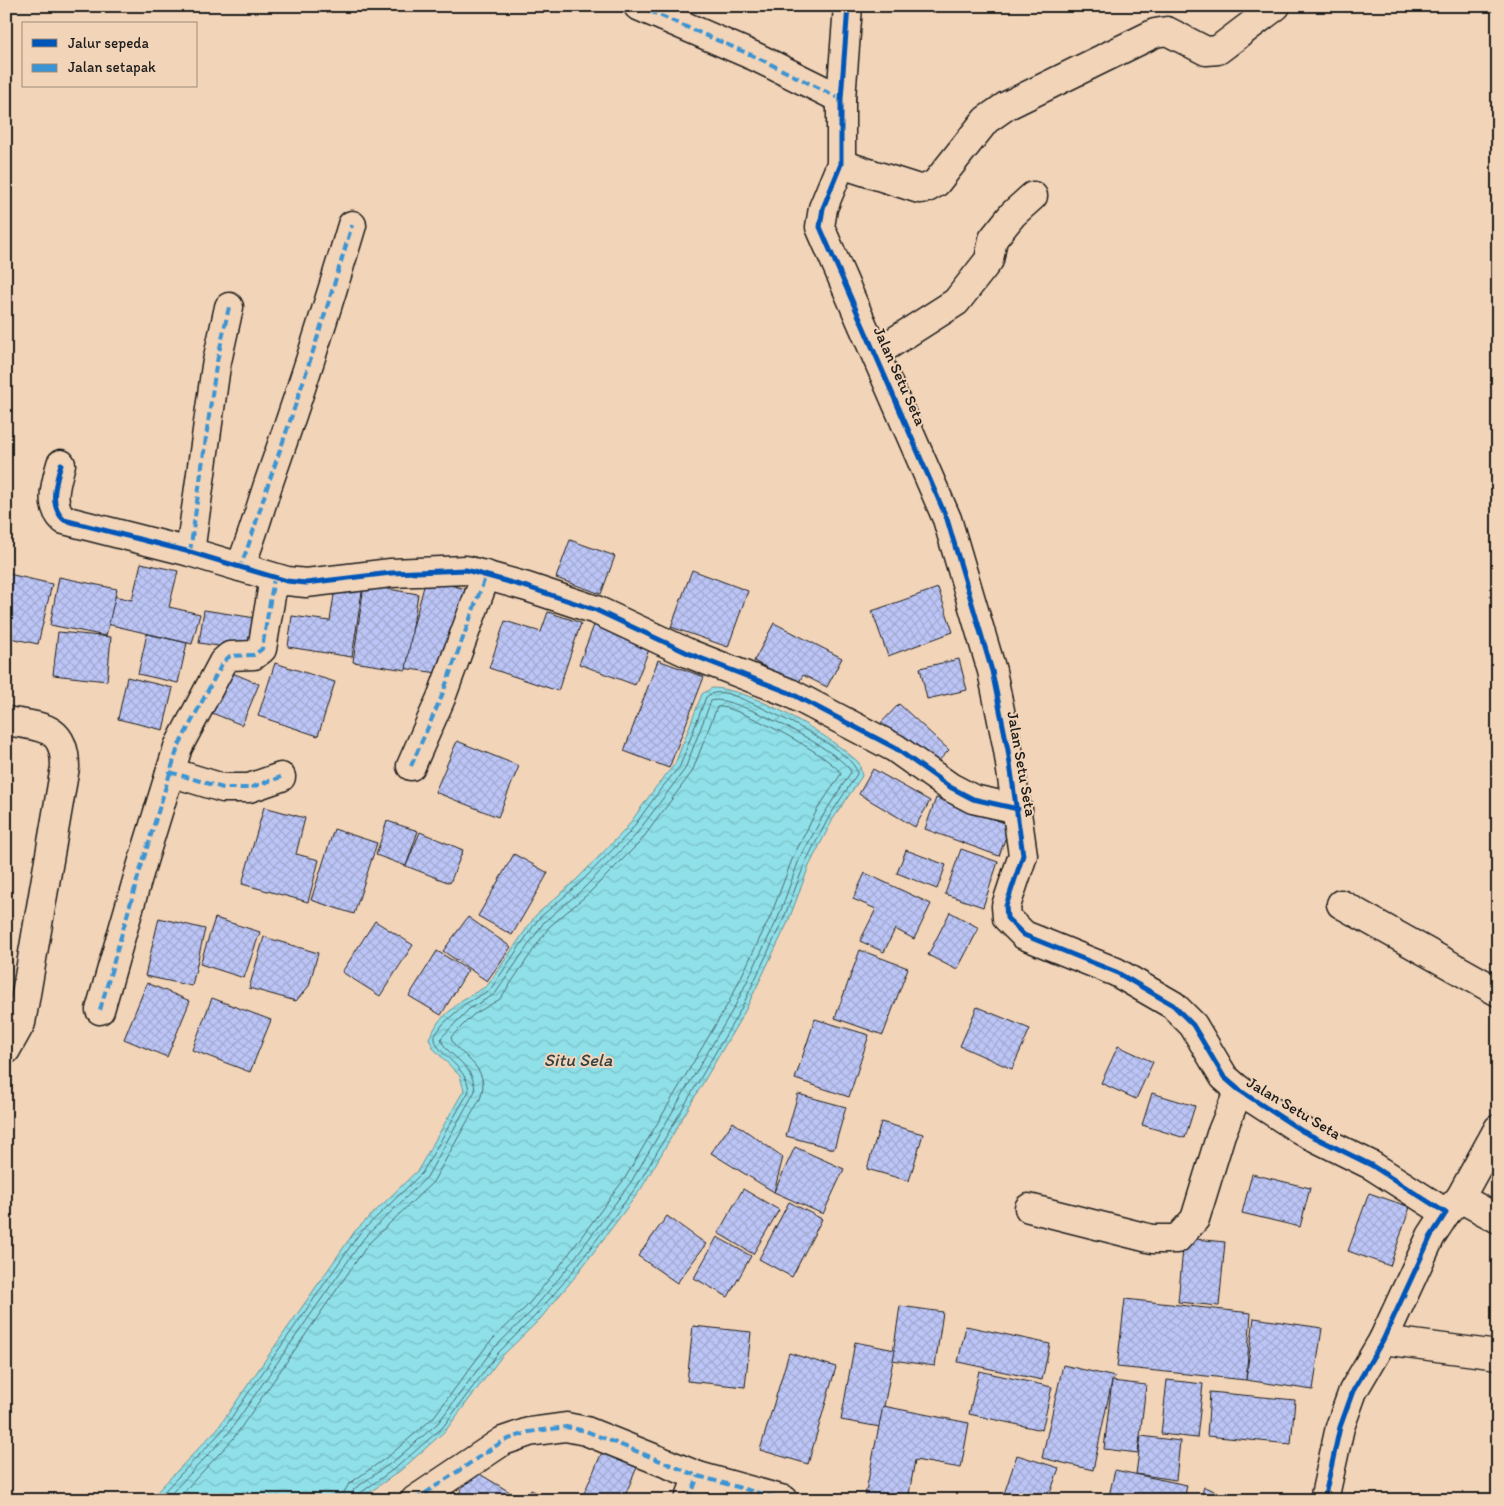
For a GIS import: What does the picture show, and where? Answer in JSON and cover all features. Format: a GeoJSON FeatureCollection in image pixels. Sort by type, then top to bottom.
{"type":"FeatureCollection","features":[{"type":"Feature","properties":{"kind":"street"},"geometry":{"type":"LineString","coordinates":[[638,6],[756,57],[841,99]]}},
{"type":"Feature","properties":{"kind":"street","name":"Jalan Setu Seta"},"geometry":{"type":"LineString","coordinates":[[848,6],[841,99],[841,164],[824,208],[820,228],[826,246],[876,353],[947,518],[992,671],[1018,808],[1023,855],[1006,906],[1007,918],[1024,935],[1116,972],[1173,1005],[1194,1025],[1224,1077],[1239,1090],[1302,1131],[1453,1205],[1498,1219]]}},
{"type":"Feature","properties":{"kind":"street"},"geometry":{"type":"LineString","coordinates":[[841,164],[919,189],[927,188],[936,183],[986,120],[1006,106],[1155,33],[1167,30],[1206,51],[1218,50],[1276,6]]}},
{"type":"Feature","properties":{"kind":"street"},"geometry":{"type":"LineString","coordinates":[[876,353],[956,302],[989,260],[993,239],[1013,214],[1033,196]]}},
{"type":"Feature","properties":{"kind":"street"},"geometry":{"type":"LineString","coordinates":[[240,567],[256,527],[271,477],[303,386],[352,225]]}},
{"type":"Feature","properties":{"kind":"street"},"geometry":{"type":"LineString","coordinates":[[190,552],[216,366],[229,307]]}},
{"type":"Feature","properties":{"kind":"street"},"geometry":{"type":"LineString","coordinates":[[61,464],[54,502],[57,513],[64,520],[190,552],[274,578],[306,583],[391,573],[466,570],[527,586],[596,610],[690,654],[799,698],[895,748],[950,787],[972,799],[1018,808]]}},
{"type":"Feature","properties":{"kind":"street"},"geometry":{"type":"LineString","coordinates":[[411,766],[441,698],[486,575]]}},
{"type":"Feature","properties":{"kind":"street"},"geometry":{"type":"LineString","coordinates":[[100,1010],[178,747],[223,662],[230,656],[254,655],[262,649],[274,578]]}},
{"type":"Feature","properties":{"kind":"street"},"geometry":{"type":"LineString","coordinates":[[6,722],[44,728],[57,737],[65,749],[65,767],[21,1023],[6,1050]]}},
{"type":"Feature","properties":{"kind":"street"},"geometry":{"type":"LineString","coordinates":[[170,772],[223,788],[249,788],[282,777]]}},
{"type":"Feature","properties":{"kind":"street"},"geometry":{"type":"LineString","coordinates":[[1342,904],[1498,992]]}},
{"type":"Feature","properties":{"kind":"street"},"geometry":{"type":"LineString","coordinates":[[1029,1208],[1152,1239],[1177,1239],[1194,1219],[1221,1134],[1239,1090]]}},
{"type":"Feature","properties":{"kind":"street"},"geometry":{"type":"LineString","coordinates":[[1324,1500],[1340,1427],[1353,1391],[1383,1340],[1431,1236],[1453,1205],[1498,1129]]}},
{"type":"Feature","properties":{"kind":"street"},"geometry":{"type":"LineString","coordinates":[[1383,1340],[1498,1355]]}},
{"type":"Feature","properties":{"kind":"street"},"geometry":{"type":"LineString","coordinates":[[415,1500],[503,1441],[528,1432],[566,1427],[586,1431],[693,1488],[784,1500]]}},
{"type":"Feature","properties":{"kind":"water","name":"Situ Sela"},"geometry":{"type":"Polygon","coordinates":[[[712,688],[728,690],[747,696],[790,715],[830,740],[859,763],[862,776],[833,819],[809,866],[788,922],[745,1011],[641,1189],[574,1278],[540,1319],[502,1356],[446,1430],[401,1470],[363,1497],[358,1500],[147,1500],[218,1428],[355,1231],[418,1170],[464,1090],[460,1076],[433,1048],[429,1038],[439,1021],[462,1000],[487,986],[536,915],[575,881],[625,830],[675,764],[702,694],[712,688]]]}},
{"type":"Feature","properties":{"kind":"building"},"geometry":{"type":"Polygon","coordinates":[[[570,540],[615,556],[601,594],[556,578],[570,540]]]}},
{"type":"Feature","properties":{"kind":"building"},"geometry":{"type":"Polygon","coordinates":[[[141,563],[178,571],[169,607],[200,614],[192,644],[107,624],[114,596],[132,600],[141,563]]]}},
{"type":"Feature","properties":{"kind":"building"},"geometry":{"type":"Polygon","coordinates":[[[692,570],[748,591],[728,647],[671,627],[692,570]]]}},
{"type":"Feature","properties":{"kind":"building"},"geometry":{"type":"Polygon","coordinates":[[[9,574],[52,584],[38,644],[6,637],[6,587],[9,574]]]}},
{"type":"Feature","properties":{"kind":"building"},"geometry":{"type":"Polygon","coordinates":[[[59,577],[117,589],[106,636],[50,625],[59,577]]]}},
{"type":"Feature","properties":{"kind":"building"},"geometry":{"type":"Polygon","coordinates":[[[426,579],[466,589],[445,674],[402,668],[426,579]]]}},
{"type":"Feature","properties":{"kind":"building"},"geometry":{"type":"Polygon","coordinates":[[[336,582],[363,585],[352,657],[288,647],[292,616],[330,621],[336,582]]]}},
{"type":"Feature","properties":{"kind":"building"},"geometry":{"type":"Polygon","coordinates":[[[364,585],[418,594],[406,670],[353,662],[364,585]]]}},
{"type":"Feature","properties":{"kind":"building"},"geometry":{"type":"Polygon","coordinates":[[[938,588],[953,632],[888,656],[872,611],[938,588]]]}},
{"type":"Feature","properties":{"kind":"building"},"geometry":{"type":"Polygon","coordinates":[[[204,610],[262,619],[257,652],[199,643],[204,610]]]}},
{"type":"Feature","properties":{"kind":"building"},"geometry":{"type":"Polygon","coordinates":[[[548,612],[581,623],[558,691],[489,668],[505,621],[541,632],[548,612]]]}},
{"type":"Feature","properties":{"kind":"building"},"geometry":{"type":"Polygon","coordinates":[[[596,620],[652,642],[635,685],[579,664],[596,620]]]}},
{"type":"Feature","properties":{"kind":"building"},"geometry":{"type":"Polygon","coordinates":[[[774,623],[842,658],[827,687],[803,675],[798,684],[754,661],[774,623]]]}},
{"type":"Feature","properties":{"kind":"building"},"geometry":{"type":"Polygon","coordinates":[[[58,632],[111,637],[107,681],[53,675],[58,632]]]}},
{"type":"Feature","properties":{"kind":"building"},"geometry":{"type":"Polygon","coordinates":[[[147,634],[187,643],[178,683],[138,674],[147,634]]]}},
{"type":"Feature","properties":{"kind":"building"},"geometry":{"type":"Polygon","coordinates":[[[959,659],[967,690],[927,699],[920,668],[959,659]]]}},
{"type":"Feature","properties":{"kind":"building"},"geometry":{"type":"Polygon","coordinates":[[[658,660],[704,677],[669,768],[624,751],[658,660]]]}},
{"type":"Feature","properties":{"kind":"building"},"geometry":{"type":"Polygon","coordinates":[[[275,663],[335,682],[318,736],[258,716],[275,663]]]}},
{"type":"Feature","properties":{"kind":"building"},"geometry":{"type":"Polygon","coordinates":[[[225,670],[259,684],[242,725],[207,711],[225,670]]]}},
{"type":"Feature","properties":{"kind":"building"},"geometry":{"type":"Polygon","coordinates":[[[127,677],[173,688],[163,730],[118,719],[127,677]]]}},
{"type":"Feature","properties":{"kind":"building"},"geometry":{"type":"Polygon","coordinates":[[[899,704],[949,750],[930,770],[880,724],[899,704]]]}},
{"type":"Feature","properties":{"kind":"building"},"geometry":{"type":"Polygon","coordinates":[[[457,741],[519,766],[498,817],[435,792],[457,741]]]}},
{"type":"Feature","properties":{"kind":"building"},"geometry":{"type":"Polygon","coordinates":[[[873,769],[930,801],[915,827],[859,794],[873,769]]]}},
{"type":"Feature","properties":{"kind":"building"},"geometry":{"type":"Polygon","coordinates":[[[936,798],[1010,825],[999,856],[925,829],[936,798]]]}},
{"type":"Feature","properties":{"kind":"building"},"geometry":{"type":"Polygon","coordinates":[[[264,807],[305,818],[296,854],[319,860],[308,902],[242,884],[264,807]]]}},
{"type":"Feature","properties":{"kind":"building"},"geometry":{"type":"Polygon","coordinates":[[[387,821],[418,831],[406,866],[376,855],[387,821]]]}},
{"type":"Feature","properties":{"kind":"building"},"geometry":{"type":"Polygon","coordinates":[[[334,829],[377,843],[354,914],[311,900],[334,829]]]}},
{"type":"Feature","properties":{"kind":"building"},"geometry":{"type":"Polygon","coordinates":[[[420,832],[463,850],[450,883],[406,866],[420,832]]]}},
{"type":"Feature","properties":{"kind":"building"},"geometry":{"type":"Polygon","coordinates":[[[961,849],[998,862],[983,907],[945,894],[961,849]]]}},
{"type":"Feature","properties":{"kind":"building"},"geometry":{"type":"Polygon","coordinates":[[[906,850],[946,865],[937,889],[897,873],[906,850]]]}},
{"type":"Feature","properties":{"kind":"building"},"geometry":{"type":"Polygon","coordinates":[[[514,854],[548,873],[512,935],[478,916],[514,854]]]}},
{"type":"Feature","properties":{"kind":"building"},"geometry":{"type":"Polygon","coordinates":[[[865,873],[931,904],[914,939],[895,929],[884,952],[860,941],[876,909],[853,899],[865,873]]]}},
{"type":"Feature","properties":{"kind":"building"},"geometry":{"type":"Polygon","coordinates":[[[950,912],[979,928],[957,970],[928,955],[950,912]]]}},
{"type":"Feature","properties":{"kind":"building"},"geometry":{"type":"Polygon","coordinates":[[[468,917],[511,947],[487,981],[443,951],[468,917]]]}},
{"type":"Feature","properties":{"kind":"building"},"geometry":{"type":"Polygon","coordinates":[[[159,918],[205,929],[192,986],[145,976],[159,918]]]}},
{"type":"Feature","properties":{"kind":"building"},"geometry":{"type":"Polygon","coordinates":[[[215,918],[260,932],[244,978],[200,964],[215,918]]]}},
{"type":"Feature","properties":{"kind":"building"},"geometry":{"type":"Polygon","coordinates":[[[375,921],[413,945],[380,996],[342,972],[375,921]]]}},
{"type":"Feature","properties":{"kind":"building"},"geometry":{"type":"Polygon","coordinates":[[[264,937],[318,953],[309,986],[296,1001],[249,988],[264,937]]]}},
{"type":"Feature","properties":{"kind":"building"},"geometry":{"type":"Polygon","coordinates":[[[860,950],[908,968],[883,1035],[835,1018],[860,950]]]}},
{"type":"Feature","properties":{"kind":"building"},"geometry":{"type":"Polygon","coordinates":[[[437,951],[468,970],[441,1015],[409,996],[437,951]]]}},
{"type":"Feature","properties":{"kind":"building"},"geometry":{"type":"Polygon","coordinates":[[[147,983],[190,1001],[167,1057],[124,1039],[147,983]]]}},
{"type":"Feature","properties":{"kind":"building"},"geometry":{"type":"Polygon","coordinates":[[[212,998],[271,1020],[250,1072],[192,1050],[212,998]]]}},
{"type":"Feature","properties":{"kind":"building"},"geometry":{"type":"Polygon","coordinates":[[[977,1007],[1030,1029],[1012,1069],[960,1046],[977,1007]]]}},
{"type":"Feature","properties":{"kind":"building"},"geometry":{"type":"Polygon","coordinates":[[[815,1019],[869,1035],[849,1097],[795,1079],[815,1019]]]}},
{"type":"Feature","properties":{"kind":"building"},"geometry":{"type":"Polygon","coordinates":[[[1118,1046],[1153,1062],[1136,1099],[1101,1083],[1118,1046]]]}},
{"type":"Feature","properties":{"kind":"building"},"geometry":{"type":"Polygon","coordinates":[[[1152,1093],[1195,1106],[1185,1138],[1142,1125],[1152,1093]]]}},
{"type":"Feature","properties":{"kind":"building"},"geometry":{"type":"Polygon","coordinates":[[[798,1094],[846,1107],[834,1149],[786,1136],[798,1094]]]}},
{"type":"Feature","properties":{"kind":"building"},"geometry":{"type":"Polygon","coordinates":[[[733,1122],[783,1157],[774,1192],[711,1153],[733,1122]]]}},
{"type":"Feature","properties":{"kind":"building"},"geometry":{"type":"Polygon","coordinates":[[[881,1122],[923,1134],[909,1181],[867,1169],[881,1122]]]}},
{"type":"Feature","properties":{"kind":"building"},"geometry":{"type":"Polygon","coordinates":[[[795,1147],[844,1169],[823,1214],[774,1192],[795,1147]]]}},
{"type":"Feature","properties":{"kind":"building"},"geometry":{"type":"Polygon","coordinates":[[[1252,1174],[1310,1188],[1300,1227],[1242,1213],[1252,1174]]]}},
{"type":"Feature","properties":{"kind":"building"},"geometry":{"type":"Polygon","coordinates":[[[743,1189],[779,1210],[753,1254],[718,1233],[743,1189]]]}},
{"type":"Feature","properties":{"kind":"building"},"geometry":{"type":"Polygon","coordinates":[[[1369,1193],[1410,1207],[1390,1266],[1348,1251],[1369,1193]]]}},
{"type":"Feature","properties":{"kind":"building"},"geometry":{"type":"Polygon","coordinates":[[[789,1202],[822,1219],[792,1277],[759,1259],[789,1202]]]}},
{"type":"Feature","properties":{"kind":"building"},"geometry":{"type":"Polygon","coordinates":[[[667,1216],[706,1244],[677,1283],[638,1256],[667,1216]]]}},
{"type":"Feature","properties":{"kind":"building"},"geometry":{"type":"Polygon","coordinates":[[[717,1237],[751,1256],[728,1297],[694,1278],[717,1237]]]}},
{"type":"Feature","properties":{"kind":"building"},"geometry":{"type":"Polygon","coordinates":[[[1184,1238],[1225,1242],[1219,1306],[1178,1302],[1184,1238]]]}},
{"type":"Feature","properties":{"kind":"building"},"geometry":{"type":"Polygon","coordinates":[[[1125,1299],[1251,1313],[1246,1380],[1117,1367],[1125,1299]]]}},
{"type":"Feature","properties":{"kind":"building"},"geometry":{"type":"Polygon","coordinates":[[[900,1306],[943,1312],[935,1366],[892,1360],[900,1306]]]}},
{"type":"Feature","properties":{"kind":"building"},"geometry":{"type":"Polygon","coordinates":[[[1254,1318],[1322,1328],[1313,1390],[1246,1380],[1254,1318]]]}},
{"type":"Feature","properties":{"kind":"building"},"geometry":{"type":"Polygon","coordinates":[[[693,1326],[751,1332],[745,1387],[687,1381],[693,1326]]]}},
{"type":"Feature","properties":{"kind":"building"},"geometry":{"type":"Polygon","coordinates":[[[966,1326],[1050,1344],[1042,1380],[958,1362],[966,1326]]]}},
{"type":"Feature","properties":{"kind":"building"},"geometry":{"type":"Polygon","coordinates":[[[855,1342],[895,1350],[880,1427],[841,1420],[855,1342]]]}},
{"type":"Feature","properties":{"kind":"building"},"geometry":{"type":"Polygon","coordinates":[[[789,1353],[836,1367],[808,1464],[760,1450],[789,1353]]]}},
{"type":"Feature","properties":{"kind":"building"},"geometry":{"type":"Polygon","coordinates":[[[1063,1365],[1115,1377],[1112,1381],[1093,1470],[1042,1458],[1063,1365]]]}},
{"type":"Feature","properties":{"kind":"building"},"geometry":{"type":"Polygon","coordinates":[[[979,1371],[1052,1387],[1042,1430],[969,1414],[979,1371]]]}},
{"type":"Feature","properties":{"kind":"building"},"geometry":{"type":"Polygon","coordinates":[[[1167,1380],[1203,1384],[1197,1438],[1161,1434],[1167,1380]]]}},
{"type":"Feature","properties":{"kind":"building"},"geometry":{"type":"Polygon","coordinates":[[[1112,1381],[1146,1385],[1138,1453],[1104,1449],[1112,1381]]]}},
{"type":"Feature","properties":{"kind":"building"},"geometry":{"type":"Polygon","coordinates":[[[1210,1392],[1295,1400],[1291,1444],[1207,1436],[1210,1392]]]}},
{"type":"Feature","properties":{"kind":"building"},"geometry":{"type":"Polygon","coordinates":[[[883,1406],[969,1423],[961,1468],[915,1460],[908,1500],[888,1500],[865,1496],[883,1406]]]}},
{"type":"Feature","properties":{"kind":"building"},"geometry":{"type":"Polygon","coordinates":[[[1141,1436],[1180,1441],[1176,1480],[1136,1474],[1141,1436]]]}},
{"type":"Feature","properties":{"kind":"building"},"geometry":{"type":"Polygon","coordinates":[[[603,1450],[638,1465],[623,1500],[581,1500],[603,1450]]]}},
{"type":"Feature","properties":{"kind":"building"},"geometry":{"type":"Polygon","coordinates":[[[1017,1455],[1059,1468],[1049,1496],[1060,1500],[1002,1500],[1017,1455]]]}},
{"type":"Feature","properties":{"kind":"building"},"geometry":{"type":"Polygon","coordinates":[[[473,1470],[523,1500],[455,1500],[473,1470]]]}},
{"type":"Feature","properties":{"kind":"building"},"geometry":{"type":"Polygon","coordinates":[[[1115,1470],[1187,1485],[1184,1500],[1108,1500],[1115,1470]]]}},
{"type":"Feature","properties":{"kind":"building"},"geometry":{"type":"Polygon","coordinates":[[[705,1485],[737,1500],[698,1500],[705,1485]]]}},
{"type":"Feature","properties":{"kind":"building"},"geometry":{"type":"Polygon","coordinates":[[[1204,1487],[1238,1500],[1200,1500],[1204,1487]]]}},
{"type":"Feature","properties":{"kind":"building"},"geometry":{"type":"Polygon","coordinates":[[[531,1490],[552,1500],[527,1500],[531,1490]]]}},
{"type":"Feature","properties":{"kind":"marked path"},"geometry":{"type":"LineString","coordinates":[[638,6],[756,57],[841,99]]}},
{"type":"Feature","properties":{"kind":"marked path"},"geometry":{"type":"LineString","coordinates":[[237,566],[240,567],[253,532],[314,350],[352,225]]}},
{"type":"Feature","properties":{"kind":"marked path"},"geometry":{"type":"LineString","coordinates":[[190,552],[216,366],[229,307]]}},
{"type":"Feature","properties":{"kind":"marked path"},"geometry":{"type":"LineString","coordinates":[[411,766],[441,698],[486,575]]}},
{"type":"Feature","properties":{"kind":"marked path"},"geometry":{"type":"LineString","coordinates":[[100,1010],[178,747],[223,662],[230,656],[254,655],[262,649],[274,578]]}},
{"type":"Feature","properties":{"kind":"marked path"},"geometry":{"type":"LineString","coordinates":[[170,772],[223,788],[249,788],[281,777]]}},
{"type":"Feature","properties":{"kind":"marked path"},"geometry":{"type":"LineString","coordinates":[[415,1500],[503,1441],[529,1432],[566,1427],[586,1431],[698,1476],[784,1500]]}},
{"type":"Feature","properties":{"kind":"marked path"},"geometry":{"type":"LineString","coordinates":[[689,1500],[698,1476]]}},
{"type":"Feature","properties":{"kind":"cycle path"},"geometry":{"type":"LineString","coordinates":[[848,6],[841,99],[841,164],[823,208],[820,227],[947,519],[992,671],[1008,750],[1023,855],[1006,906],[1007,918],[1024,935],[1116,972],[1173,1005],[1193,1025],[1224,1077],[1239,1090],[1302,1131],[1371,1165],[1446,1213],[1431,1236],[1383,1340],[1353,1391],[1340,1427],[1324,1500]]}},
{"type":"Feature","properties":{"kind":"cycle path"},"geometry":{"type":"LineString","coordinates":[[61,464],[55,501],[56,508],[64,520],[190,552],[287,581],[306,583],[391,573],[466,570],[527,587],[596,610],[690,654],[790,693],[895,748],[950,787],[973,799],[1018,809]]}}]}
